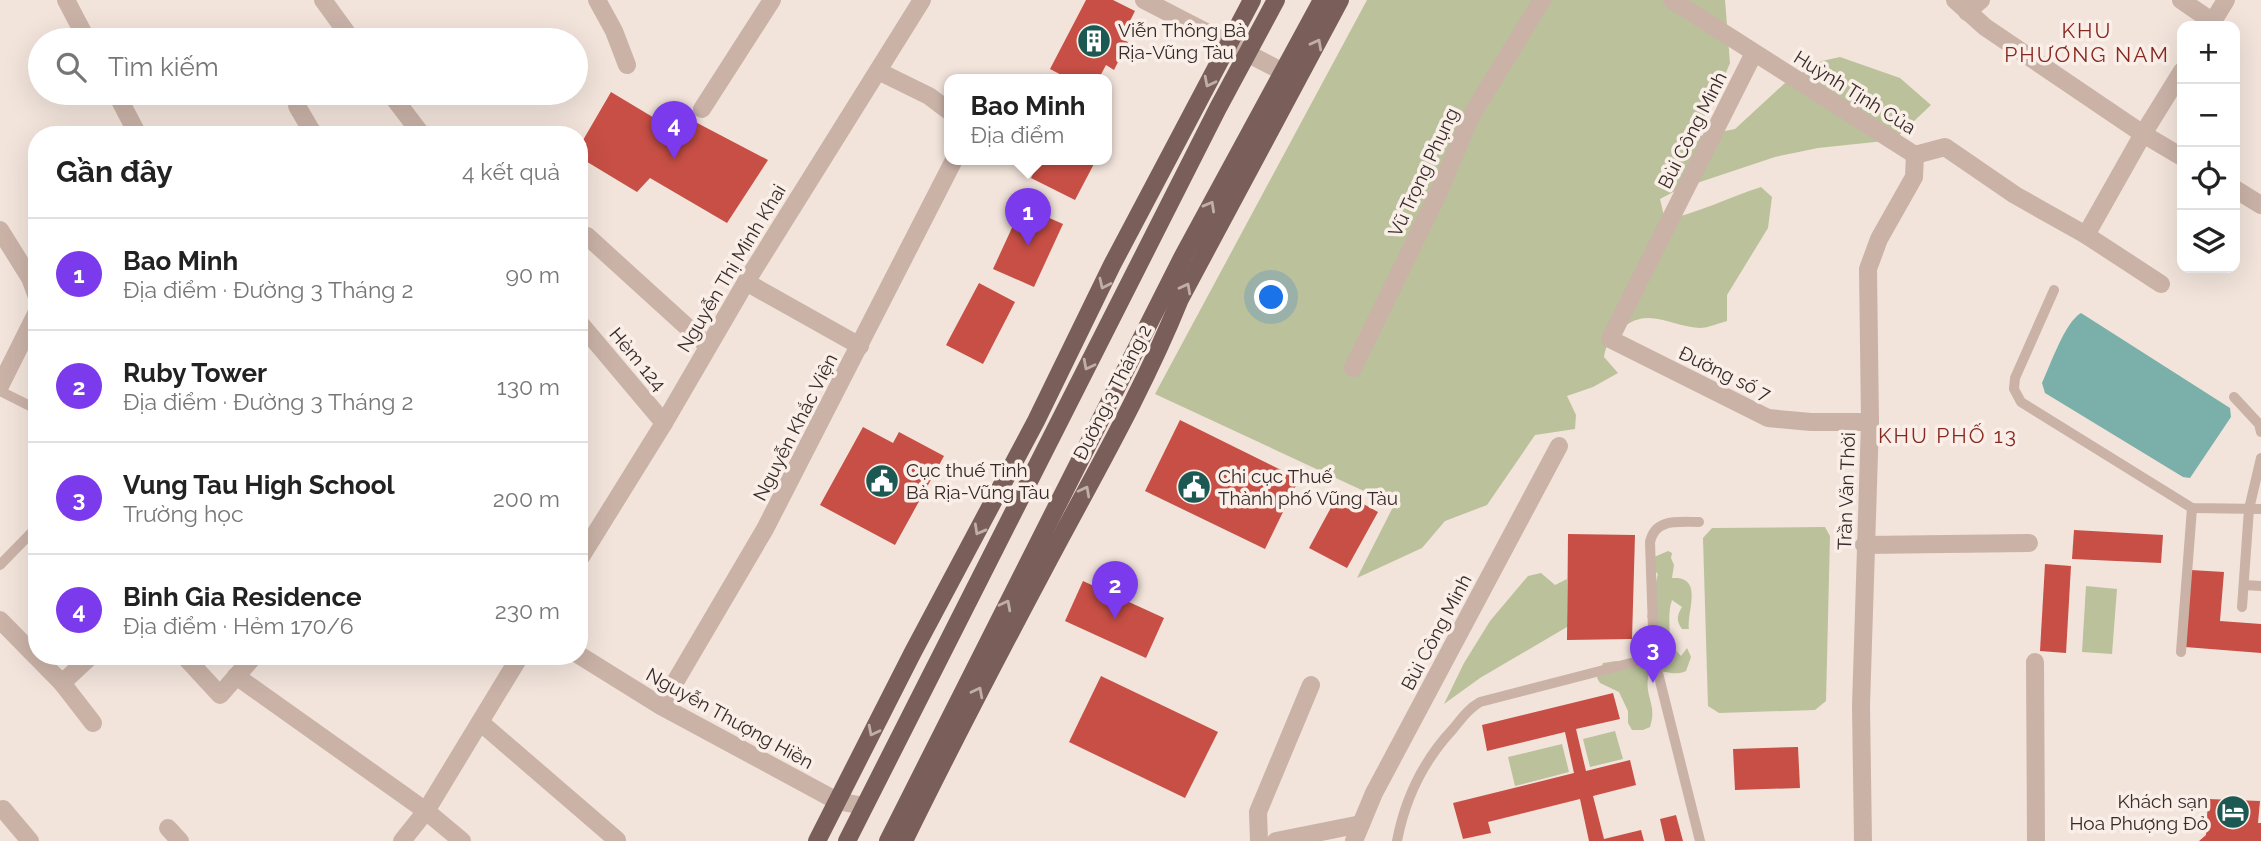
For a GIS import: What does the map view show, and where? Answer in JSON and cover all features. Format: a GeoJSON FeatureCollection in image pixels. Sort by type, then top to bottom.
{"type":"FeatureCollection","features":[{"type":"Feature","properties":{"kind":"main road"},"geometry":{"type":"LineString","coordinates":[[817,841],[913,652],[1031,432],[1112,265],[1252,0]]}},
{"type":"Feature","properties":{"kind":"main road","name":"Đường 3 Tháng 2"},"geometry":{"type":"LineString","coordinates":[[846,841],[1276,0]]}},
{"type":"Feature","properties":{"kind":"main road","name":"Đường 3 Tháng 2"},"geometry":{"type":"LineString","coordinates":[[1291,76],[1322,0]]}},
{"type":"Feature","properties":{"kind":"main road","name":"Đường 3 Tháng 2"},"geometry":{"type":"LineString","coordinates":[[888,841],[905,829],[1183,256],[1340,0]]}},
{"type":"Feature","properties":{"kind":"street"},"geometry":{"type":"LineString","coordinates":[[66,0],[81,28]]}},
{"type":"Feature","properties":{"kind":"street"},"geometry":{"type":"LineString","coordinates":[[323,0],[343,28]]}},
{"type":"Feature","properties":{"kind":"street"},"geometry":{"type":"LineString","coordinates":[[597,0],[614,31],[626,65]]}},
{"type":"Feature","properties":{"kind":"street"},"geometry":{"type":"LineString","coordinates":[[702,109],[772,0]]}},
{"type":"Feature","properties":{"kind":"street","name":"Nguyễn Thị Minh Khai"},"geometry":{"type":"LineString","coordinates":[[588,545],[664,423],[746,282],[922,0]]}},
{"type":"Feature","properties":{"kind":"street"},"geometry":{"type":"LineString","coordinates":[[1144,0],[1291,76]]}},
{"type":"Feature","properties":{"kind":"street","name":"Vũ Trọng Phụng"},"geometry":{"type":"LineString","coordinates":[[1353,368],[1437,196],[1471,116],[1542,0]]}},
{"type":"Feature","properties":{"kind":"street","name":"Huỳnh Tịnh Của"},"geometry":{"type":"LineString","coordinates":[[1672,0],[1915,155],[1945,147],[2015,195],[2086,235],[2161,284]]}},
{"type":"Feature","properties":{"kind":"street"},"geometry":{"type":"LineString","coordinates":[[1961,6],[1981,0]]}},
{"type":"Feature","properties":{"kind":"street"},"geometry":{"type":"LineString","coordinates":[[2181,0],[2207,21]]}},
{"type":"Feature","properties":{"kind":"street"},"geometry":{"type":"LineString","coordinates":[[2213,21],[2226,0]]}},
{"type":"Feature","properties":{"kind":"street"},"geometry":{"type":"LineString","coordinates":[[1961,6],[2143,134],[2177,154]]}},
{"type":"Feature","properties":{"kind":"street","name":"Bùi Công Minh"},"geometry":{"type":"LineString","coordinates":[[1610,339],[1754,53]]}},
{"type":"Feature","properties":{"kind":"street"},"geometry":{"type":"LineString","coordinates":[[878,71],[929,96],[944,107]]}},
{"type":"Feature","properties":{"kind":"street"},"geometry":{"type":"LineString","coordinates":[[2086,235],[2177,79]]}},
{"type":"Feature","properties":{"kind":"street"},"geometry":{"type":"LineString","coordinates":[[122,105],[133,126]]}},
{"type":"Feature","properties":{"kind":"street"},"geometry":{"type":"LineString","coordinates":[[399,105],[415,126]]}},
{"type":"Feature","properties":{"kind":"street"},"geometry":{"type":"LineString","coordinates":[[297,106],[309,126]]}},
{"type":"Feature","properties":{"kind":"street","name":"Trần Văn Thời"},"geometry":{"type":"LineString","coordinates":[[1863,841],[1861,706],[1864,545],[1870,422],[1868,269],[1879,239],[1914,177],[1915,155]]}},
{"type":"Feature","properties":{"kind":"street","name":"Nguyễn Khắc Viện"},"geometry":{"type":"LineString","coordinates":[[661,706],[765,529],[951,165]]}},
{"type":"Feature","properties":{"kind":"street"},"geometry":{"type":"LineString","coordinates":[[2240,192],[2261,205]]}},
{"type":"Feature","properties":{"kind":"street"},"geometry":{"type":"LineString","coordinates":[[0,230],[28,275]]}},
{"type":"Feature","properties":{"kind":"street"},"geometry":{"type":"LineString","coordinates":[[588,237],[708,346]]}},
{"type":"Feature","properties":{"kind":"street"},"geometry":{"type":"LineString","coordinates":[[746,282],[860,346]]}},
{"type":"Feature","properties":{"kind":"street"},"geometry":{"type":"LineString","coordinates":[[0,389],[28,328]]}},
{"type":"Feature","properties":{"kind":"street","name":"Hẻm 124"},"geometry":{"type":"LineString","coordinates":[[588,333],[664,423]]}},
{"type":"Feature","properties":{"kind":"street","name":"Đường số 7"},"geometry":{"type":"LineString","coordinates":[[1610,339],[1768,418],[1811,422],[1870,422]]}},
{"type":"Feature","properties":{"kind":"street","name":"Bùi Công Minh"},"geometry":{"type":"LineString","coordinates":[[1358,833],[1374,793],[1559,446]]}},
{"type":"Feature","properties":{"kind":"street"},"geometry":{"type":"LineString","coordinates":[[1864,545],[2029,543]]}},
{"type":"Feature","properties":{"kind":"street"},"geometry":{"type":"LineString","coordinates":[[0,620],[28,648]]}},
{"type":"Feature","properties":{"kind":"street","name":"Nguyễn Thượng Hiền"},"geometry":{"type":"LineString","coordinates":[[588,661],[661,706],[837,801],[864,806]]}},
{"type":"Feature","properties":{"kind":"street"},"geometry":{"type":"LineString","coordinates":[[2035,662],[2036,841]]}},
{"type":"Feature","properties":{"kind":"street"},"geometry":{"type":"LineString","coordinates":[[44,665],[93,723]]}},
{"type":"Feature","properties":{"kind":"street"},"geometry":{"type":"LineString","coordinates":[[62,683],[81,665]]}},
{"type":"Feature","properties":{"kind":"street"},"geometry":{"type":"LineString","coordinates":[[192,665],[220,695],[246,665]]}},
{"type":"Feature","properties":{"kind":"street"},"geometry":{"type":"LineString","coordinates":[[402,841],[426,811],[512,665]]}},
{"type":"Feature","properties":{"kind":"street"},"geometry":{"type":"LineString","coordinates":[[236,676],[426,811],[462,841]]}},
{"type":"Feature","properties":{"kind":"street"},"geometry":{"type":"LineString","coordinates":[[1259,841],[1258,812],[1311,685]]}},
{"type":"Feature","properties":{"kind":"street"},"geometry":{"type":"LineString","coordinates":[[480,722],[617,840]]}},
{"type":"Feature","properties":{"kind":"street"},"geometry":{"type":"LineString","coordinates":[[3,809],[30,841]]}},
{"type":"Feature","properties":{"kind":"street"},"geometry":{"type":"LineString","coordinates":[[1276,841],[1358,833]]}},
{"type":"Feature","properties":{"kind":"lane"},"geometry":{"type":"LineString","coordinates":[[2053,289],[2015,378],[2014,389],[2021,402],[2192,508],[2261,509]]}},
{"type":"Feature","properties":{"kind":"lane"},"geometry":{"type":"LineString","coordinates":[[0,389],[28,405]]}},
{"type":"Feature","properties":{"kind":"lane"},"geometry":{"type":"LineString","coordinates":[[2234,397],[2259,424],[2261,432]]}},
{"type":"Feature","properties":{"kind":"lane"},"geometry":{"type":"LineString","coordinates":[[2242,607],[2249,509],[2261,458]]}},
{"type":"Feature","properties":{"kind":"lane"},"geometry":{"type":"LineString","coordinates":[[2181,652],[2192,508]]}},
{"type":"Feature","properties":{"kind":"lane"},"geometry":{"type":"LineString","coordinates":[[1699,522],[1668,522],[1658,526],[1651,533],[1650,542],[1654,657],[1700,841]]}},
{"type":"Feature","properties":{"kind":"lane"},"geometry":{"type":"LineString","coordinates":[[0,565],[28,536]]}},
{"type":"Feature","properties":{"kind":"lane"},"geometry":{"type":"LineString","coordinates":[[2244,585],[2261,586]]}},
{"type":"Feature","properties":{"kind":"lane"},"geometry":{"type":"LineString","coordinates":[[1397,841],[1403,815],[1418,779],[1445,736],[1470,708],[1480,702],[1654,657]]}},
{"type":"Feature","properties":{"kind":"green space"},"geometry":{"type":"Polygon","coordinates":[[[1367,0],[1725,0],[1730,63],[1717,95],[1697,128],[1700,136],[1735,129],[1785,83],[1822,61],[1840,57],[1900,78],[1931,105],[1894,140],[1818,148],[1775,157],[1679,189],[1660,199],[1665,220],[1761,187],[1772,197],[1768,228],[1727,295],[1727,321],[1700,328],[1650,318],[1630,323],[1607,345],[1604,357],[1618,373],[1593,387],[1567,396],[1576,415],[1575,429],[1535,435],[1487,505],[1445,521],[1422,548],[1357,578],[1394,505],[1155,394],[1367,0]]]}},
{"type":"Feature","properties":{"kind":"green space"},"geometry":{"type":"Polygon","coordinates":[[[1825,527],[1830,536],[1826,701],[1815,710],[1719,713],[1708,706],[1703,538],[1712,528],[1825,527]]]}},
{"type":"Feature","properties":{"kind":"green space"},"geometry":{"type":"Polygon","coordinates":[[[1668,551],[1672,553],[1674,565],[1672,578],[1688,582],[1692,596],[1689,629],[1682,629],[1678,615],[1682,607],[1672,600],[1669,616],[1669,643],[1681,656],[1687,648],[1691,657],[1686,671],[1678,673],[1653,668],[1655,625],[1647,617],[1658,574],[1652,568],[1652,558],[1668,551]]]}},
{"type":"Feature","properties":{"kind":"green space"},"geometry":{"type":"Polygon","coordinates":[[[1541,573],[1555,585],[1567,579],[1567,627],[1480,678],[1444,704],[1464,663],[1490,621],[1528,576],[1541,573]]]}},
{"type":"Feature","properties":{"kind":"green space"},"geometry":{"type":"Polygon","coordinates":[[[2086,586],[2117,589],[2112,654],[2082,652],[2086,586]]]}},
{"type":"Feature","properties":{"kind":"green space"},"geometry":{"type":"Polygon","coordinates":[[[1616,661],[1646,668],[1649,673],[1648,688],[1652,712],[1650,727],[1632,730],[1628,723],[1628,711],[1619,692],[1600,683],[1597,678],[1603,663],[1616,661]]]}},
{"type":"Feature","properties":{"kind":"green space"},"geometry":{"type":"Polygon","coordinates":[[[1615,731],[1623,759],[1590,767],[1583,739],[1615,731]]]}},
{"type":"Feature","properties":{"kind":"green space"},"geometry":{"type":"Polygon","coordinates":[[[1562,744],[1569,772],[1515,786],[1508,757],[1562,744]]]}},
{"type":"Feature","properties":{"kind":"water"},"geometry":{"type":"Polygon","coordinates":[[[2081,313],[2230,408],[2231,417],[2190,478],[2183,477],[2045,393],[2042,383],[2054,356],[2069,325],[2081,313]]]}},
{"type":"Feature","properties":{"kind":"building","name":"Viễn Thông Bà Rịa-Vũng Tàu"},"geometry":{"type":"Polygon","coordinates":[[[1086,0],[1113,0],[1135,11],[1121,39],[1128,42],[1114,70],[1106,65],[1101,74],[1060,74],[1050,69],[1086,0]]]}},
{"type":"Feature","properties":{"kind":"building"},"geometry":{"type":"Polygon","coordinates":[[[611,92],[666,125],[682,115],[768,160],[727,223],[650,178],[637,192],[588,162],[588,132],[611,92]]]}},
{"type":"Feature","properties":{"kind":"building"},"geometry":{"type":"Polygon","coordinates":[[[1038,165],[1093,165],[1075,200],[1031,178],[1038,165]]]}},
{"type":"Feature","properties":{"kind":"building"},"geometry":{"type":"Polygon","coordinates":[[[1022,206],[1063,224],[1034,287],[993,269],[1022,206]]]}},
{"type":"Feature","properties":{"kind":"building"},"geometry":{"type":"Polygon","coordinates":[[[979,283],[1015,302],[983,364],[946,345],[979,283]]]}},
{"type":"Feature","properties":{"kind":"building"},"geometry":{"type":"Polygon","coordinates":[[[1180,420],[1299,479],[1265,549],[1145,491],[1180,420]]]}},
{"type":"Feature","properties":{"kind":"building","name":"Cục thuế Tỉnh Bà Rịa-Vũng Tàu"},"geometry":{"type":"Polygon","coordinates":[[[863,427],[893,443],[899,432],[944,456],[895,545],[820,505],[863,427]]]}},
{"type":"Feature","properties":{"kind":"building"},"geometry":{"type":"Polygon","coordinates":[[[1340,491],[1378,512],[1347,568],[1309,548],[1340,491]]]}},
{"type":"Feature","properties":{"kind":"building"},"geometry":{"type":"Polygon","coordinates":[[[2074,530],[2163,535],[2161,563],[2072,559],[2074,530]]]}},
{"type":"Feature","properties":{"kind":"building"},"geometry":{"type":"Polygon","coordinates":[[[1568,534],[1635,535],[1632,639],[1567,640],[1568,534]]]}},
{"type":"Feature","properties":{"kind":"building"},"geometry":{"type":"Polygon","coordinates":[[[2045,564],[2071,566],[2066,653],[2040,651],[2045,564]]]}},
{"type":"Feature","properties":{"kind":"building"},"geometry":{"type":"Polygon","coordinates":[[[2191,570],[2224,572],[2220,621],[2261,624],[2261,653],[2185,647],[2191,570]]]}},
{"type":"Feature","properties":{"kind":"building"},"geometry":{"type":"Polygon","coordinates":[[[1083,581],[1164,618],[1146,658],[1065,621],[1083,581]]]}},
{"type":"Feature","properties":{"kind":"building"},"geometry":{"type":"Polygon","coordinates":[[[1101,676],[1218,732],[1185,798],[1069,742],[1101,676]]]}},
{"type":"Feature","properties":{"kind":"building"},"geometry":{"type":"Polygon","coordinates":[[[1613,693],[1620,719],[1576,729],[1586,771],[1630,760],[1636,785],[1593,796],[1604,839],[1641,830],[1644,841],[1589,841],[1580,799],[1488,822],[1491,833],[1463,839],[1453,803],[1574,773],[1565,732],[1487,751],[1482,725],[1613,693]]]}},
{"type":"Feature","properties":{"kind":"building"},"geometry":{"type":"Polygon","coordinates":[[[1798,747],[1800,788],[1735,790],[1733,749],[1798,747]]]}},
{"type":"Feature","properties":{"kind":"building","name":"Khách sạn Hoa Phượng Đỏ"},"geometry":{"type":"Polygon","coordinates":[[[2208,799],[2260,801],[2258,823],[2261,823],[2261,841],[2199,841],[2206,835],[2208,799]]]}},
{"type":"Feature","properties":{"kind":"building"},"geometry":{"type":"Polygon","coordinates":[[[1676,815],[1683,841],[1665,841],[1660,819],[1676,815]]]}},
{"type":"Feature","properties":{"kind":"place","name":"Viễn Thông Bà Rịa-Vũng Tàu"},"geometry":{"type":"Point","coordinates":[1094,41]}},
{"type":"Feature","properties":{"kind":"place","name":"Binh Gia Residence"},"geometry":{"type":"Point","coordinates":[674,159]}},
{"type":"Feature","properties":{"kind":"place","name":"Bao Minh"},"geometry":{"type":"Point","coordinates":[1028,246]}},
{"type":"Feature","properties":{"kind":"place","name":"Cục thuế Tỉnh Bà Rịa-Vũng Tàu"},"geometry":{"type":"Point","coordinates":[882,481]}},
{"type":"Feature","properties":{"kind":"place","name":"Chi cục Thuế Thành phố Vũng Tàu"},"geometry":{"type":"Point","coordinates":[1194,487]}},
{"type":"Feature","properties":{"kind":"place","name":"Ruby Tower"},"geometry":{"type":"Point","coordinates":[1115,619]}},
{"type":"Feature","properties":{"kind":"place","name":"Vung Tau High School"},"geometry":{"type":"Point","coordinates":[1653,683]}},
{"type":"Feature","properties":{"kind":"place","name":"Khách sạn Hoa Phượng Đỏ"},"geometry":{"type":"Point","coordinates":[2233,812]}},
{"type":"Feature","properties":{"kind":"district","name":"KHU PHƯƠNG NAM"},"geometry":{"type":"Point","coordinates":[2087,42]}},
{"type":"Feature","properties":{"kind":"district","name":"KHU PHỐ 13"},"geometry":{"type":"Point","coordinates":[1948,435]}}]}
